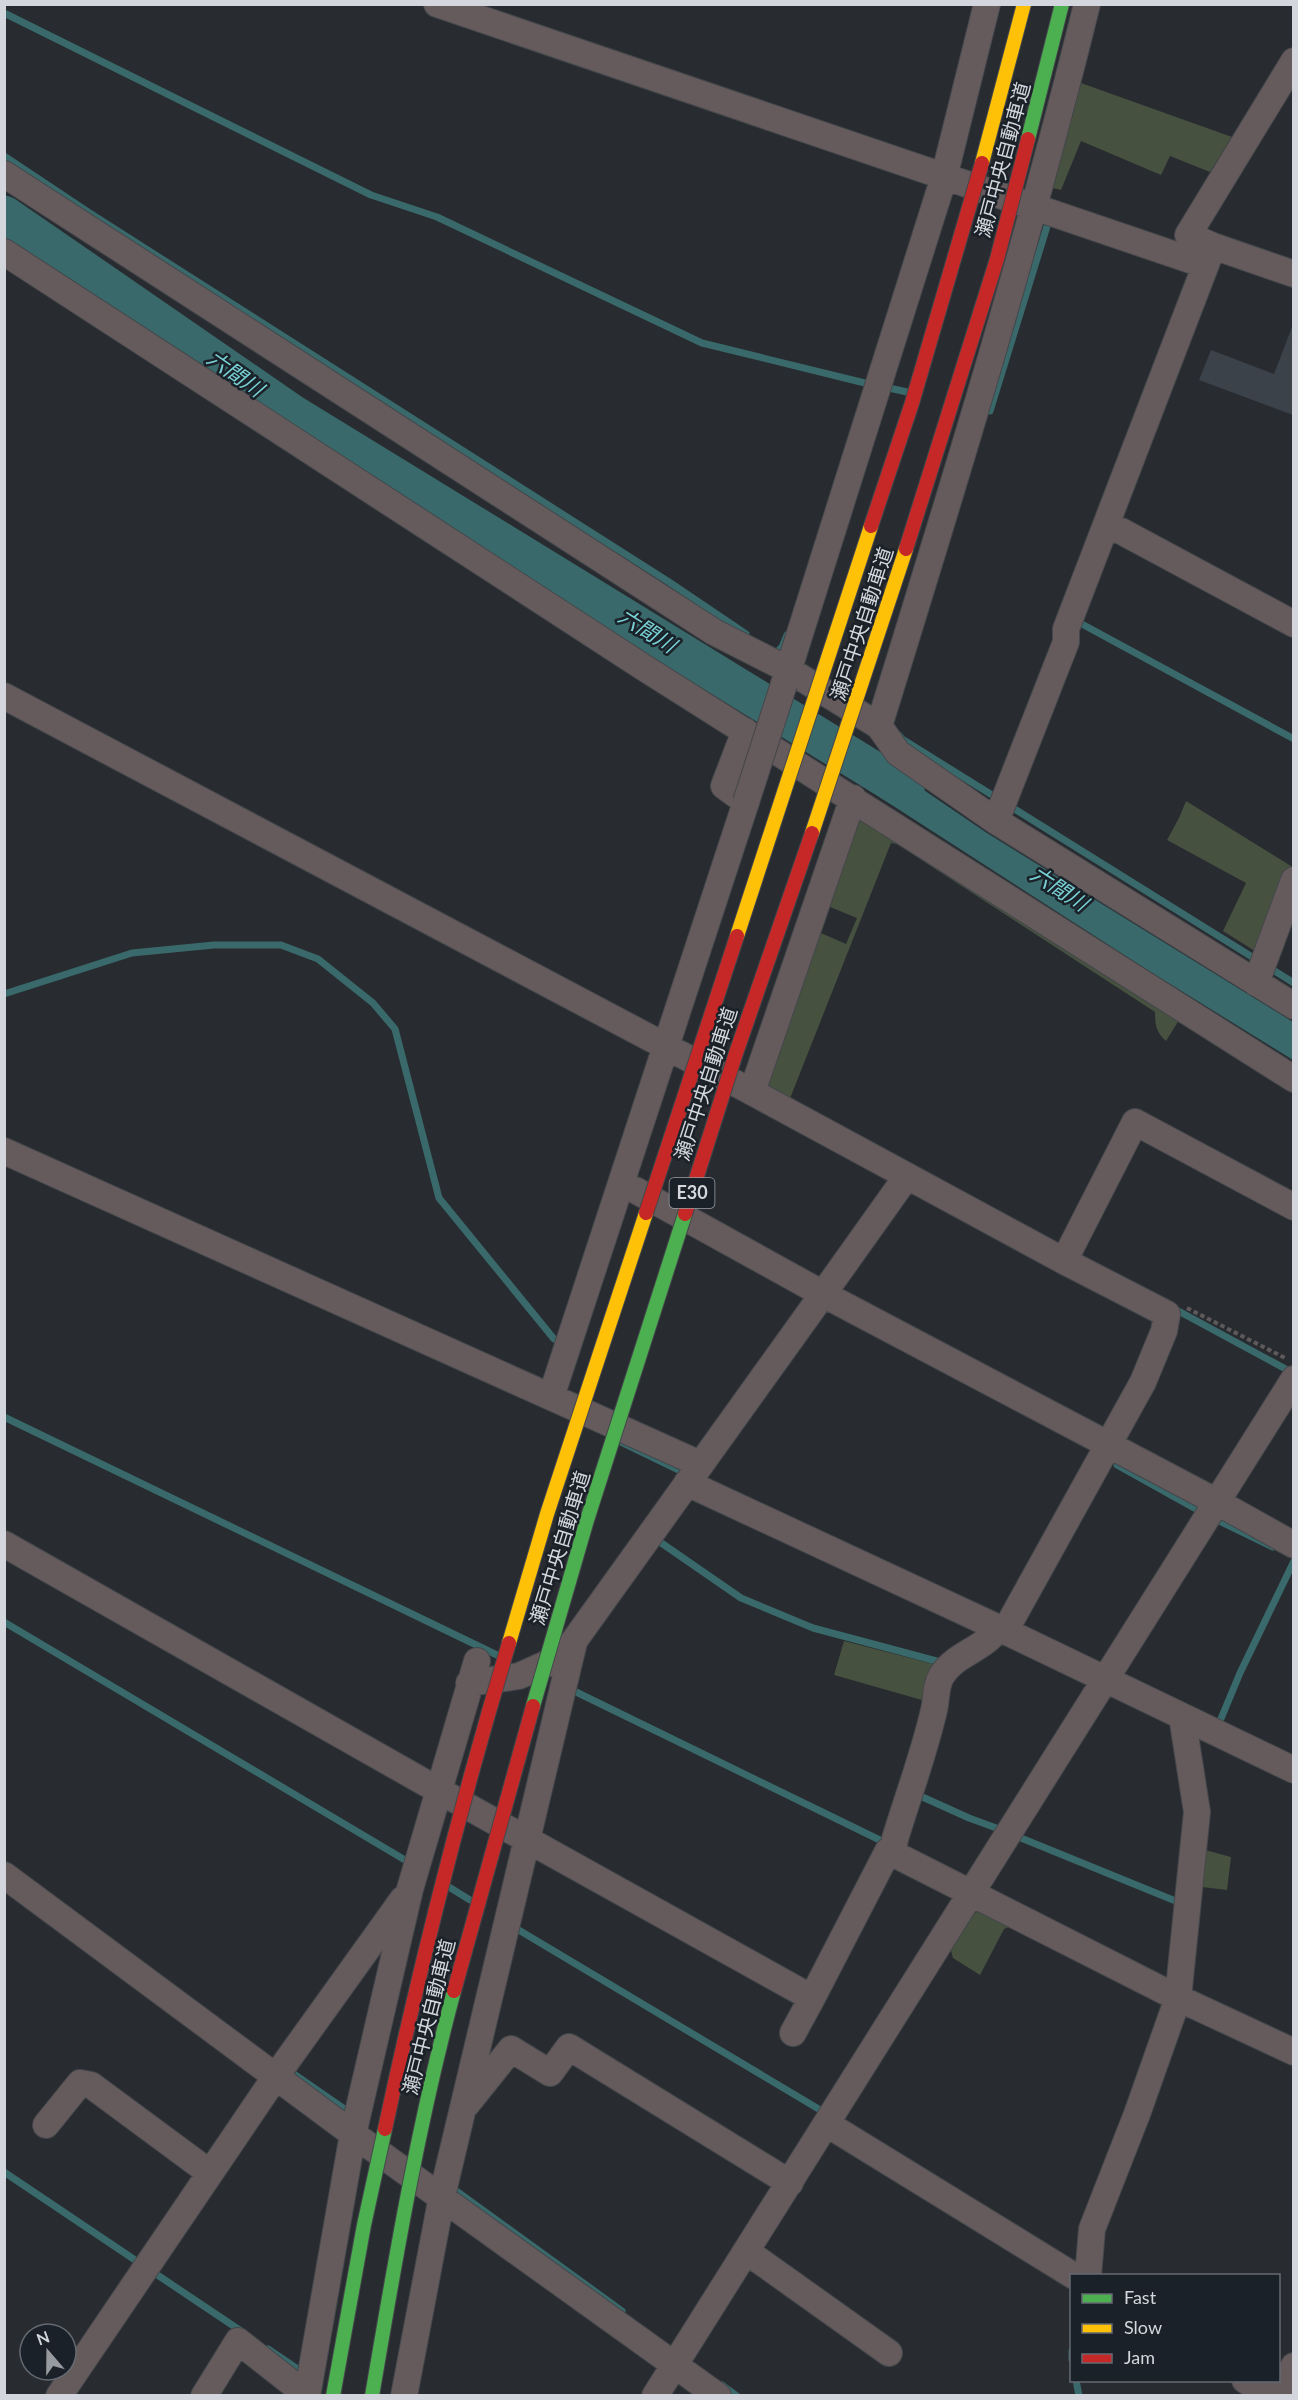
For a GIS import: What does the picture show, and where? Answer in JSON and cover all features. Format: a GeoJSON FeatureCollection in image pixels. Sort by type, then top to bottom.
{"type":"FeatureCollection","features":[{"type":"Feature","properties":{"kind":"highway","name":"瀬戸中央自動車道"},"geometry":{"type":"LineString","coordinates":[[333,2396],[364,2225],[407,2027],[468,1779],[547,1514],[912,403],[1004,87],[1024,4]]}},
{"type":"Feature","properties":{"kind":"highway","name":"瀬戸中央自動車道"},"geometry":{"type":"LineString","coordinates":[[372,2396],[400,2234],[444,2027],[507,1795],[587,1520],[735,1056],[850,724],[950,415],[997,259],[1062,4]]}},
{"type":"Feature","properties":{"kind":"street"},"geometry":{"type":"LineString","coordinates":[[437,4],[1035,208],[1209,255],[1293,274]]}},
{"type":"Feature","properties":{"kind":"street"},"geometry":{"type":"LineString","coordinates":[[550,1397],[787,677],[944,177],[987,4]]}},
{"type":"Feature","properties":{"kind":"street"},"geometry":{"type":"LineString","coordinates":[[879,726],[975,416],[1035,208],[1087,4]]}},
{"type":"Feature","properties":{"kind":"street"},"geometry":{"type":"LineString","coordinates":[[1209,255],[1188,235],[1293,61]]}},
{"type":"Feature","properties":{"kind":"street"},"geometry":{"type":"LineString","coordinates":[[4,174],[714,632],[787,677],[879,726],[898,753],[1001,809],[1260,970],[1293,1006]]}},
{"type":"Feature","properties":{"kind":"street"},"geometry":{"type":"LineString","coordinates":[[4,252],[633,661],[1293,1078]]}},
{"type":"Feature","properties":{"kind":"street"},"geometry":{"type":"LineString","coordinates":[[1001,809],[1065,642],[1066,629],[1113,529],[1209,255]]}},
{"type":"Feature","properties":{"kind":"street"},"geometry":{"type":"LineString","coordinates":[[1113,529],[1293,624]]}},
{"type":"Feature","properties":{"kind":"street"},"geometry":{"type":"LineString","coordinates":[[4,696],[907,1176],[1067,1257],[1167,1314],[1164,1331],[1116,1449],[1006,1626],[980,1647],[950,1664],[937,1683],[934,1710],[894,1848],[888,1851],[794,2033]]}},
{"type":"Feature","properties":{"kind":"street"},"geometry":{"type":"LineString","coordinates":[[746,731],[724,786],[746,802]]}},
{"type":"Feature","properties":{"kind":"street"},"geometry":{"type":"LineString","coordinates":[[752,1092],[853,798]]}},
{"type":"Feature","properties":{"kind":"street"},"geometry":{"type":"LineString","coordinates":[[1260,970],[1293,880]]}},
{"type":"Feature","properties":{"kind":"street"},"geometry":{"type":"LineString","coordinates":[[1067,1257],[1135,1122],[1293,1208]]}},
{"type":"Feature","properties":{"kind":"street"},"geometry":{"type":"LineString","coordinates":[[4,1151],[550,1397],[693,1475],[1006,1626],[1110,1673],[1182,1716],[1293,1770]]}},
{"type":"Feature","properties":{"kind":"street"},"geometry":{"type":"LineString","coordinates":[[204,2396],[238,2341],[307,2395],[356,2122],[410,1889],[473,1672],[519,1676],[557,1659],[574,1641],[907,1176]]}},
{"type":"Feature","properties":{"kind":"street"},"geometry":{"type":"LineString","coordinates":[[620,1182],[823,1294],[1116,1449],[1210,1512],[1293,1545]]}},
{"type":"Feature","properties":{"kind":"street"},"geometry":{"type":"LineString","coordinates":[[655,2396],[1293,1379]]}},
{"type":"Feature","properties":{"kind":"street"},"geometry":{"type":"LineString","coordinates":[[4,1544],[438,1790],[812,1998]]}},
{"type":"Feature","properties":{"kind":"street"},"geometry":{"type":"LineString","coordinates":[[404,2396],[444,2186],[574,1641]]}},
{"type":"Feature","properties":{"kind":"street"},"geometry":{"type":"LineString","coordinates":[[1078,2274],[1092,2229],[1137,2114],[1174,1991],[1197,1812],[1182,1716]]}},
{"type":"Feature","properties":{"kind":"street"},"geometry":{"type":"LineString","coordinates":[[894,1848],[1293,2052]]}},
{"type":"Feature","properties":{"kind":"street"},"geometry":{"type":"LineString","coordinates":[[4,1875],[444,2186],[679,2358],[718,2396]]}},
{"type":"Feature","properties":{"kind":"street"},"geometry":{"type":"LineString","coordinates":[[59,2396],[280,2070],[410,1889]]}},
{"type":"Feature","properties":{"kind":"street"},"geometry":{"type":"LineString","coordinates":[[462,2112],[511,2049],[550,2073],[569,2047],[790,2183]]}},
{"type":"Feature","properties":{"kind":"street"},"geometry":{"type":"LineString","coordinates":[[46,2125],[80,2084],[91,2085],[210,2173]]}},
{"type":"Feature","properties":{"kind":"street"},"geometry":{"type":"LineString","coordinates":[[830,2119],[1076,2274]]}},
{"type":"Feature","properties":{"kind":"street"},"geometry":{"type":"LineString","coordinates":[[746,2251],[889,2353]]}},
{"type":"Feature","properties":{"kind":"street"},"geometry":{"type":"LineString","coordinates":[[1280,2396],[1293,2366]]}},
{"type":"Feature","properties":{"kind":"street"},"geometry":{"type":"LineString","coordinates":[[1248,2382],[1270,2396]]}},
{"type":"Feature","properties":{"kind":"path"},"geometry":{"type":"LineString","coordinates":[[1180,1308],[1184,1306],[1293,1362]]}},
{"type":"Feature","properties":{"kind":"green space"},"geometry":{"type":"Polygon","coordinates":[[[1081,83],[1232,137],[1210,172],[1170,156],[1161,175],[1081,141],[1061,190],[1053,188],[1081,83]]]}},
{"type":"Feature","properties":{"kind":"green space"},"geometry":{"type":"Polygon","coordinates":[[[1186,801],[1291,866],[1258,953],[1223,931],[1246,883],[1167,840],[1186,801]]]}},
{"type":"Feature","properties":{"kind":"green space"},"geometry":{"type":"Polygon","coordinates":[[[856,812],[1181,1017],[1166,1041],[1157,1028],[1155,1012],[897,844],[891,843],[789,1101],[767,1089],[765,1082],[856,812]],[[830,907],[821,933],[846,944],[857,918],[830,907]]]}},
{"type":"Feature","properties":{"kind":"green space"},"geometry":{"type":"Polygon","coordinates":[[[844,1641],[941,1666],[929,1702],[834,1675],[844,1641]]]}},
{"type":"Feature","properties":{"kind":"green space"},"geometry":{"type":"Polygon","coordinates":[[[1198,1848],[1231,1857],[1227,1890],[1194,1886],[1198,1848]]]}},
{"type":"Feature","properties":{"kind":"green space"},"geometry":{"type":"Polygon","coordinates":[[[983,1912],[1012,1926],[1004,1929],[980,1975],[953,1958],[950,1947],[969,1915],[983,1912]]]}},
{"type":"Feature","properties":{"kind":"water"},"geometry":{"type":"Polygon","coordinates":[[[865,750],[987,833],[1293,1022],[1293,1060],[1149,971],[853,780],[865,750]]]}},
{"type":"Feature","properties":{"kind":"building"},"geometry":{"type":"Polygon","coordinates":[[[1292,327],[1293,415],[1199,380],[1211,350],[1274,374],[1292,327]]]}},
{"type":"Feature","properties":{"kind":"waterway"},"geometry":{"type":"LineString","coordinates":[[4,13],[371,195],[437,217],[702,343],[873,385]]}},
{"type":"Feature","properties":{"kind":"waterway"},"geometry":{"type":"LineString","coordinates":[[4,156],[88,212],[669,582],[746,634]]}},
{"type":"Feature","properties":{"kind":"waterway","name":"六間川"},"geometry":{"type":"LineString","coordinates":[[4,215],[291,413],[905,790]]}},
{"type":"Feature","properties":{"kind":"waterway"},"geometry":{"type":"LineString","coordinates":[[985,410],[990,411],[1049,220]]}},
{"type":"Feature","properties":{"kind":"waterway"},"geometry":{"type":"LineString","coordinates":[[889,388],[907,392]]}},
{"type":"Feature","properties":{"kind":"waterway"},"geometry":{"type":"LineString","coordinates":[[1080,623],[1294,739]]}},
{"type":"Feature","properties":{"kind":"waterway"},"geometry":{"type":"LineString","coordinates":[[776,653],[782,647],[787,635]]}},
{"type":"Feature","properties":{"kind":"waterway"},"geometry":{"type":"LineString","coordinates":[[899,735],[1294,983]]}},
{"type":"Feature","properties":{"kind":"waterway"},"geometry":{"type":"LineString","coordinates":[[4,994],[132,953],[214,945],[281,945],[318,959],[373,1003],[395,1029],[439,1198],[554,1339]]}},
{"type":"Feature","properties":{"kind":"waterway"},"geometry":{"type":"LineString","coordinates":[[1171,1307],[1293,1373]]}},
{"type":"Feature","properties":{"kind":"waterway"},"geometry":{"type":"LineString","coordinates":[[4,1417],[497,1655]]}},
{"type":"Feature","properties":{"kind":"waterway"},"geometry":{"type":"LineString","coordinates":[[621,1442],[687,1474]]}},
{"type":"Feature","properties":{"kind":"waterway"},"geometry":{"type":"LineString","coordinates":[[1119,1455],[1117,1465],[1203,1513]]}},
{"type":"Feature","properties":{"kind":"waterway"},"geometry":{"type":"LineString","coordinates":[[1213,1518],[1273,1547]]}},
{"type":"Feature","properties":{"kind":"waterway"},"geometry":{"type":"LineString","coordinates":[[657,1540],[741,1598],[813,1628],[944,1663]]}},
{"type":"Feature","properties":{"kind":"waterway"},"geometry":{"type":"LineString","coordinates":[[1220,1721],[1240,1673],[1294,1561]]}},
{"type":"Feature","properties":{"kind":"waterway"},"geometry":{"type":"LineString","coordinates":[[4,1622],[405,1860]]}},
{"type":"Feature","properties":{"kind":"waterway"},"geometry":{"type":"LineString","coordinates":[[572,1690],[888,1844]]}},
{"type":"Feature","properties":{"kind":"waterway"},"geometry":{"type":"LineString","coordinates":[[920,1790],[918,1795],[999,1829]]}},
{"type":"Feature","properties":{"kind":"waterway"},"geometry":{"type":"LineString","coordinates":[[1021,1838],[1178,1902]]}},
{"type":"Feature","properties":{"kind":"waterway"},"geometry":{"type":"LineString","coordinates":[[449,1887],[470,1900]]}},
{"type":"Feature","properties":{"kind":"waterway"},"geometry":{"type":"LineString","coordinates":[[512,1926],[827,2114]]}},
{"type":"Feature","properties":{"kind":"waterway"},"geometry":{"type":"LineString","coordinates":[[288,2070],[353,2115]]}},
{"type":"Feature","properties":{"kind":"waterway"},"geometry":{"type":"LineString","coordinates":[[4,2172],[138,2262]]}},
{"type":"Feature","properties":{"kind":"waterway"},"geometry":{"type":"LineString","coordinates":[[451,2187],[622,2311]]}},
{"type":"Feature","properties":{"kind":"waterway"},"geometry":{"type":"LineString","coordinates":[[156,2274],[244,2333]]}},
{"type":"Feature","properties":{"kind":"waterway"},"geometry":{"type":"LineString","coordinates":[[268,2349],[302,2372]]}},
{"type":"Feature","properties":{"kind":"waterway"},"geometry":{"type":"LineString","coordinates":[[1076,2382],[1079,2396]]}},
{"type":"Feature","properties":{"kind":"waterway"},"geometry":{"type":"LineString","coordinates":[[722,2385],[737,2396]]}},
{"type":"Feature","properties":{"kind":"traffic: fast"},"geometry":{"type":"LineString","coordinates":[[1028,139],[1062,4]]}},
{"type":"Feature","properties":{"kind":"traffic: fast"},"geometry":{"type":"LineString","coordinates":[[533,1706],[587,1520],[685,1214]]}},
{"type":"Feature","properties":{"kind":"traffic: fast"},"geometry":{"type":"LineString","coordinates":[[372,2396],[418,2142],[454,1991]]}},
{"type":"Feature","properties":{"kind":"traffic: fast"},"geometry":{"type":"LineString","coordinates":[[333,2396],[364,2225],[385,2129]]}},
{"type":"Feature","properties":{"kind":"traffic: slow"},"geometry":{"type":"LineString","coordinates":[[982,163],[1024,4]]}},
{"type":"Feature","properties":{"kind":"traffic: slow"},"geometry":{"type":"LineString","coordinates":[[737,936],[871,526]]}},
{"type":"Feature","properties":{"kind":"traffic: slow"},"geometry":{"type":"LineString","coordinates":[[812,833],[906,549]]}},
{"type":"Feature","properties":{"kind":"traffic: slow"},"geometry":{"type":"LineString","coordinates":[[509,1643],[547,1514],[646,1213]]}},
{"type":"Feature","properties":{"kind":"traffic: jam"},"geometry":{"type":"LineString","coordinates":[[906,549],[997,259],[1028,139]]}},
{"type":"Feature","properties":{"kind":"traffic: jam"},"geometry":{"type":"LineString","coordinates":[[871,526],[912,403],[982,163]]}},
{"type":"Feature","properties":{"kind":"traffic: jam"},"geometry":{"type":"LineString","coordinates":[[685,1214],[735,1056],[812,833]]}},
{"type":"Feature","properties":{"kind":"traffic: jam"},"geometry":{"type":"LineString","coordinates":[[646,1213],[737,936]]}},
{"type":"Feature","properties":{"kind":"traffic: jam"},"geometry":{"type":"LineString","coordinates":[[385,2129],[442,1884],[509,1643]]}},
{"type":"Feature","properties":{"kind":"traffic: jam"},"geometry":{"type":"LineString","coordinates":[[454,1991],[533,1706]]}}]}
